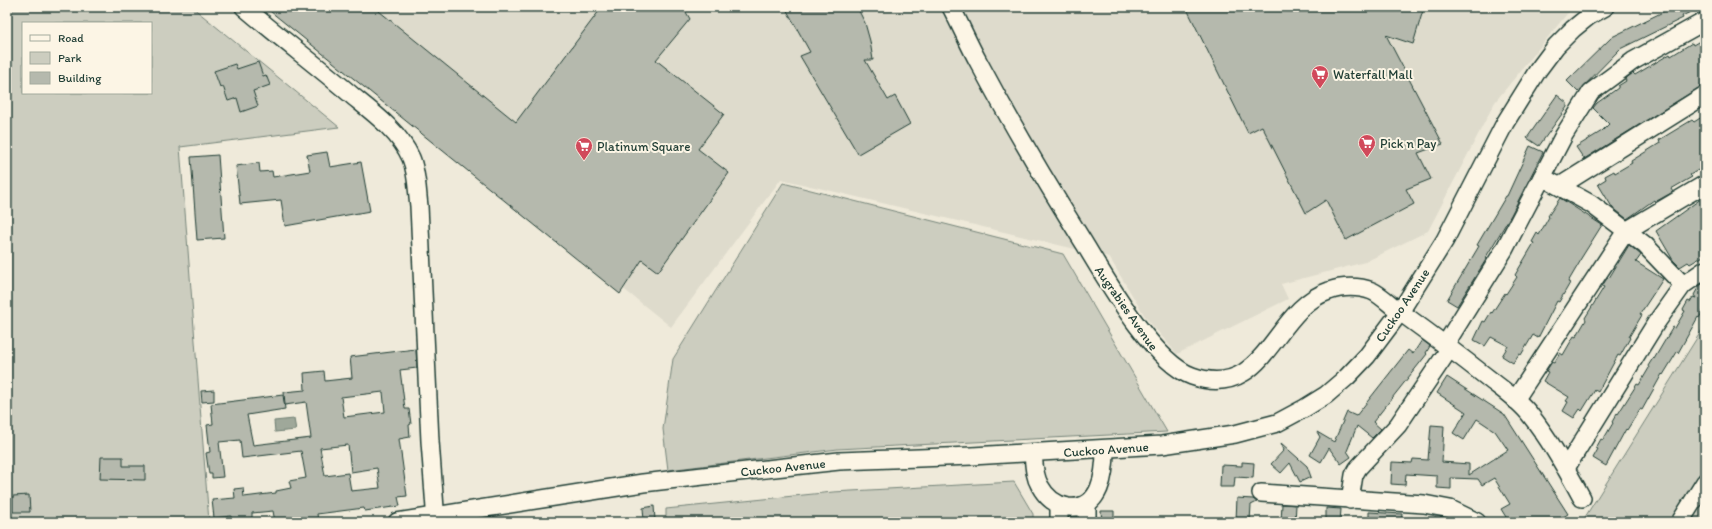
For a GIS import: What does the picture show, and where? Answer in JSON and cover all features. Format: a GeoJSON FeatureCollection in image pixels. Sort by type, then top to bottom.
{"type":"FeatureCollection","features":[{"type":"Feature","properties":{"kind":"street"},"geometry":{"type":"LineString","coordinates":[[244,7],[315,63],[382,120],[402,142],[411,158],[417,182],[430,441],[436,519]]}},
{"type":"Feature","properties":{"kind":"street","name":"Augrabies Avenue"},"geometry":{"type":"LineString","coordinates":[[952,7],[978,61],[1004,108],[1104,276],[1152,345],[1176,367],[1189,375],[1208,380],[1225,380],[1239,376],[1257,362],[1304,305],[1320,294],[1337,288],[1347,287],[1372,291],[1448,347],[1515,400],[1531,415],[1566,468],[1582,498]]}},
{"type":"Feature","properties":{"kind":"street","name":"Cuckoo Avenue"},"geometry":{"type":"LineString","coordinates":[[397,522],[436,519],[643,483],[729,473],[839,461],[1033,453],[1162,445],[1236,434],[1276,423],[1326,395],[1347,377],[1367,356],[1400,312],[1445,240],[1505,123],[1530,82],[1556,46],[1573,29],[1589,16],[1606,7]]}},
{"type":"Feature","properties":{"kind":"street"},"geometry":{"type":"LineString","coordinates":[[1350,500],[1354,475],[1358,468],[1398,425],[1448,347],[1504,250],[1574,117],[1591,92],[1633,61],[1705,20]]}},
{"type":"Feature","properties":{"kind":"street"},"geometry":{"type":"LineString","coordinates":[[1560,186],[1705,95]]}},
{"type":"Feature","properties":{"kind":"street"},"geometry":{"type":"LineString","coordinates":[[1542,177],[1591,204],[1626,230],[1645,245],[1683,284]]}},
{"type":"Feature","properties":{"kind":"street"},"geometry":{"type":"LineString","coordinates":[[1515,400],[1626,230],[1705,184]]}},
{"type":"Feature","properties":{"kind":"street"},"geometry":{"type":"LineString","coordinates":[[1566,468],[1656,323],[1683,284],[1705,270]]}},
{"type":"Feature","properties":{"kind":"street"},"geometry":{"type":"LineString","coordinates":[[1033,453],[1034,468],[1039,485],[1059,514],[1072,507],[1087,504],[1096,494],[1102,481],[1105,468],[1105,449]]}},
{"type":"Feature","properties":{"kind":"street"},"geometry":{"type":"LineString","coordinates":[[1680,522],[1705,482]]}},
{"type":"Feature","properties":{"kind":"street"},"geometry":{"type":"LineString","coordinates":[[1261,493],[1424,504],[1450,509],[1477,522]]}},
{"type":"Feature","properties":{"kind":"street"},"geometry":{"type":"LineString","coordinates":[[1087,504],[1088,522]]}},
{"type":"Feature","properties":{"kind":"shaded area"},"geometry":{"type":"Polygon","coordinates":[[[273,7],[1575,7],[1571,9],[1495,102],[1428,231],[1365,262],[1281,284],[1288,299],[1177,354],[1146,318],[1109,257],[781,179],[671,327],[273,7]]]}},
{"type":"Feature","properties":{"kind":"shaded area"},"geometry":{"type":"Polygon","coordinates":[[[294,419],[296,430],[275,432],[274,421],[294,419]]]}},
{"type":"Feature","properties":{"kind":"green space"},"geometry":{"type":"Polygon","coordinates":[[[7,7],[192,7],[339,127],[180,147],[209,522],[10,522],[7,487],[7,7]]]}},
{"type":"Feature","properties":{"kind":"green space"},"geometry":{"type":"Polygon","coordinates":[[[783,183],[1063,254],[1167,432],[838,449],[668,470],[663,429],[673,359],[783,183]]]}},
{"type":"Feature","properties":{"kind":"green space"},"geometry":{"type":"Polygon","coordinates":[[[1705,325],[1705,522],[1582,522],[1705,325]]]}},
{"type":"Feature","properties":{"kind":"green space"},"geometry":{"type":"Polygon","coordinates":[[[1014,482],[1033,514],[1033,522],[666,522],[666,509],[833,492],[1014,482]]]}},
{"type":"Feature","properties":{"kind":"building","name":"Platinum Square"},"geometry":{"type":"Polygon","coordinates":[[[265,7],[374,7],[516,122],[602,7],[683,7],[690,19],[656,60],[724,114],[698,149],[729,173],[658,272],[642,260],[620,294],[265,7]]]}},
{"type":"Feature","properties":{"kind":"building"},"geometry":{"type":"Polygon","coordinates":[[[785,7],[857,7],[865,23],[873,60],[865,60],[888,100],[895,96],[910,124],[858,154],[800,56],[810,52],[785,7]]]}},
{"type":"Feature","properties":{"kind":"building","name":"Waterfall Mall"},"geometry":{"type":"Polygon","coordinates":[[[1186,7],[1424,7],[1413,44],[1386,35],[1443,144],[1418,153],[1431,179],[1406,189],[1414,204],[1346,240],[1326,200],[1306,213],[1262,126],[1248,133],[1186,7]]]}},
{"type":"Feature","properties":{"kind":"building"},"geometry":{"type":"Polygon","coordinates":[[[1673,7],[1701,7],[1682,16],[1683,18],[1620,49],[1578,92],[1567,81],[1612,37],[1673,7]]]}},
{"type":"Feature","properties":{"kind":"building"},"geometry":{"type":"Polygon","coordinates":[[[1705,38],[1705,85],[1584,159],[1576,147],[1602,131],[1609,124],[1593,108],[1597,103],[1618,88],[1618,86],[1626,81],[1625,79],[1633,73],[1635,75],[1670,54],[1671,56],[1692,43],[1693,45],[1705,38]]]}},
{"type":"Feature","properties":{"kind":"building"},"geometry":{"type":"Polygon","coordinates":[[[258,62],[263,76],[266,75],[270,85],[253,91],[258,106],[241,112],[237,98],[228,101],[223,86],[220,87],[214,71],[235,64],[237,69],[258,62]]]}},
{"type":"Feature","properties":{"kind":"building"},"geometry":{"type":"Polygon","coordinates":[[[1557,95],[1567,103],[1567,107],[1539,146],[1527,138],[1557,95]]]}},
{"type":"Feature","properties":{"kind":"building"},"geometry":{"type":"Polygon","coordinates":[[[1705,115],[1705,166],[1690,175],[1692,177],[1671,189],[1673,192],[1655,202],[1654,200],[1627,219],[1612,207],[1598,184],[1606,179],[1605,176],[1614,171],[1615,173],[1632,163],[1631,161],[1660,143],[1659,140],[1692,120],[1694,122],[1705,115]]]}},
{"type":"Feature","properties":{"kind":"building"},"geometry":{"type":"Polygon","coordinates":[[[1530,146],[1543,152],[1511,215],[1486,257],[1487,258],[1457,306],[1447,300],[1479,246],[1477,245],[1507,196],[1530,146]]]}},
{"type":"Feature","properties":{"kind":"building"},"geometry":{"type":"Polygon","coordinates":[[[327,152],[330,167],[361,162],[370,211],[285,226],[281,200],[240,204],[236,166],[259,163],[260,172],[272,171],[273,177],[310,171],[307,155],[327,152]]]}},
{"type":"Feature","properties":{"kind":"building"},"geometry":{"type":"Polygon","coordinates":[[[218,155],[224,238],[197,240],[191,157],[218,155]]]}},
{"type":"Feature","properties":{"kind":"building"},"geometry":{"type":"Polygon","coordinates":[[[1705,196],[1705,255],[1690,264],[1688,262],[1680,267],[1673,260],[1656,231],[1705,196]]]}},
{"type":"Feature","properties":{"kind":"building"},"geometry":{"type":"Polygon","coordinates":[[[1560,198],[1602,225],[1580,260],[1568,282],[1570,283],[1559,302],[1557,301],[1538,338],[1533,335],[1521,355],[1519,354],[1513,363],[1502,356],[1508,346],[1491,337],[1485,346],[1474,340],[1483,321],[1485,322],[1491,312],[1492,313],[1517,277],[1515,275],[1534,243],[1532,242],[1537,233],[1539,235],[1549,217],[1548,216],[1560,198]]]}},
{"type":"Feature","properties":{"kind":"building"},"geometry":{"type":"Polygon","coordinates":[[[1629,245],[1641,255],[1636,262],[1663,279],[1640,314],[1642,315],[1629,337],[1630,338],[1620,356],[1618,355],[1598,392],[1595,390],[1582,411],[1580,409],[1574,418],[1563,411],[1569,397],[1543,381],[1548,372],[1546,371],[1552,362],[1554,363],[1560,353],[1563,355],[1574,336],[1576,337],[1586,320],[1585,318],[1604,287],[1602,286],[1608,277],[1609,278],[1629,245]]]}},
{"type":"Feature","properties":{"kind":"building"},"geometry":{"type":"Polygon","coordinates":[[[1705,282],[1705,314],[1703,311],[1699,318],[1698,317],[1678,353],[1677,352],[1663,375],[1662,374],[1642,410],[1640,409],[1627,430],[1626,429],[1606,466],[1593,458],[1598,449],[1596,448],[1601,439],[1603,440],[1617,413],[1618,414],[1637,384],[1639,385],[1649,368],[1648,366],[1653,358],[1654,359],[1673,327],[1675,328],[1685,311],[1683,310],[1688,301],[1690,302],[1693,297],[1696,298],[1694,295],[1699,286],[1705,282]]]}},
{"type":"Feature","properties":{"kind":"building"},"geometry":{"type":"Polygon","coordinates":[[[1422,340],[1430,346],[1426,353],[1427,354],[1373,422],[1381,429],[1372,438],[1357,426],[1347,451],[1351,457],[1341,464],[1329,448],[1321,462],[1310,455],[1320,437],[1317,432],[1334,442],[1347,412],[1356,416],[1408,350],[1413,354],[1422,340]]]}},
{"type":"Feature","properties":{"kind":"building"},"geometry":{"type":"Polygon","coordinates":[[[416,349],[417,368],[400,370],[405,409],[409,409],[411,424],[409,425],[410,437],[399,439],[407,496],[398,497],[400,506],[365,511],[364,508],[317,514],[318,520],[307,522],[275,522],[273,511],[252,513],[252,518],[231,520],[231,516],[214,518],[212,500],[235,498],[234,489],[243,488],[244,497],[276,493],[276,491],[291,488],[289,481],[306,478],[301,451],[242,458],[240,440],[219,442],[223,477],[212,478],[212,474],[209,474],[206,453],[210,452],[207,425],[213,424],[211,404],[283,395],[285,409],[247,415],[253,445],[311,438],[306,402],[285,405],[284,392],[305,390],[304,373],[324,371],[325,381],[352,378],[350,357],[416,349]],[[383,392],[341,397],[344,417],[385,412],[383,392]],[[348,445],[320,448],[325,476],[348,473],[351,491],[380,488],[377,468],[351,472],[348,445]]]}},
{"type":"Feature","properties":{"kind":"building"},"geometry":{"type":"Polygon","coordinates":[[[1447,377],[1504,414],[1568,514],[1555,522],[1509,522],[1501,509],[1510,504],[1494,478],[1482,485],[1478,479],[1451,478],[1451,489],[1437,488],[1437,476],[1406,474],[1405,485],[1391,484],[1392,462],[1412,463],[1413,459],[1428,460],[1431,425],[1444,426],[1442,462],[1469,464],[1469,475],[1508,450],[1495,431],[1477,419],[1464,440],[1453,433],[1466,412],[1437,393],[1447,377]]]}},
{"type":"Feature","properties":{"kind":"building"},"geometry":{"type":"Polygon","coordinates":[[[214,390],[214,401],[202,402],[201,391],[214,390]]]}},
{"type":"Feature","properties":{"kind":"building"},"geometry":{"type":"Polygon","coordinates":[[[1281,443],[1307,466],[1311,477],[1300,482],[1290,463],[1281,473],[1271,464],[1284,450],[1281,443]]]}},
{"type":"Feature","properties":{"kind":"building"},"geometry":{"type":"Polygon","coordinates":[[[101,457],[123,457],[123,466],[145,466],[145,480],[100,479],[101,457]]]}},
{"type":"Feature","properties":{"kind":"building"},"geometry":{"type":"Polygon","coordinates":[[[1242,462],[1254,463],[1253,478],[1235,477],[1234,487],[1220,487],[1221,465],[1242,466],[1242,462]]]}},
{"type":"Feature","properties":{"kind":"building"},"geometry":{"type":"Polygon","coordinates":[[[29,495],[30,512],[13,512],[13,496],[29,495]]]}},
{"type":"Feature","properties":{"kind":"building"},"geometry":{"type":"Polygon","coordinates":[[[1237,498],[1253,499],[1257,502],[1251,505],[1250,521],[1236,520],[1237,498]]]}},
{"type":"Feature","properties":{"kind":"building"},"geometry":{"type":"Polygon","coordinates":[[[1282,504],[1296,505],[1295,522],[1281,522],[1282,504]]]}},
{"type":"Feature","properties":{"kind":"building"},"geometry":{"type":"Polygon","coordinates":[[[654,506],[655,520],[644,521],[643,508],[654,506]]]}},
{"type":"Feature","properties":{"kind":"building"},"geometry":{"type":"Polygon","coordinates":[[[1326,508],[1341,509],[1340,522],[1326,522],[1326,508]]]}},
{"type":"Feature","properties":{"kind":"building"},"geometry":{"type":"Polygon","coordinates":[[[1101,511],[1114,511],[1114,522],[1102,522],[1101,511]]]}},
{"type":"Feature","properties":{"kind":"building"},"geometry":{"type":"Polygon","coordinates":[[[1369,512],[1402,514],[1401,522],[1369,522],[1369,512]]]}},
{"type":"Feature","properties":{"kind":"place","name":"Waterfall Mall"},"geometry":{"type":"Point","coordinates":[1320,89]}},
{"type":"Feature","properties":{"kind":"place","name":"Pick n Pay"},"geometry":{"type":"Point","coordinates":[1367,158]}},
{"type":"Feature","properties":{"kind":"place","name":"Platinum Square"},"geometry":{"type":"Point","coordinates":[584,161]}}]}
